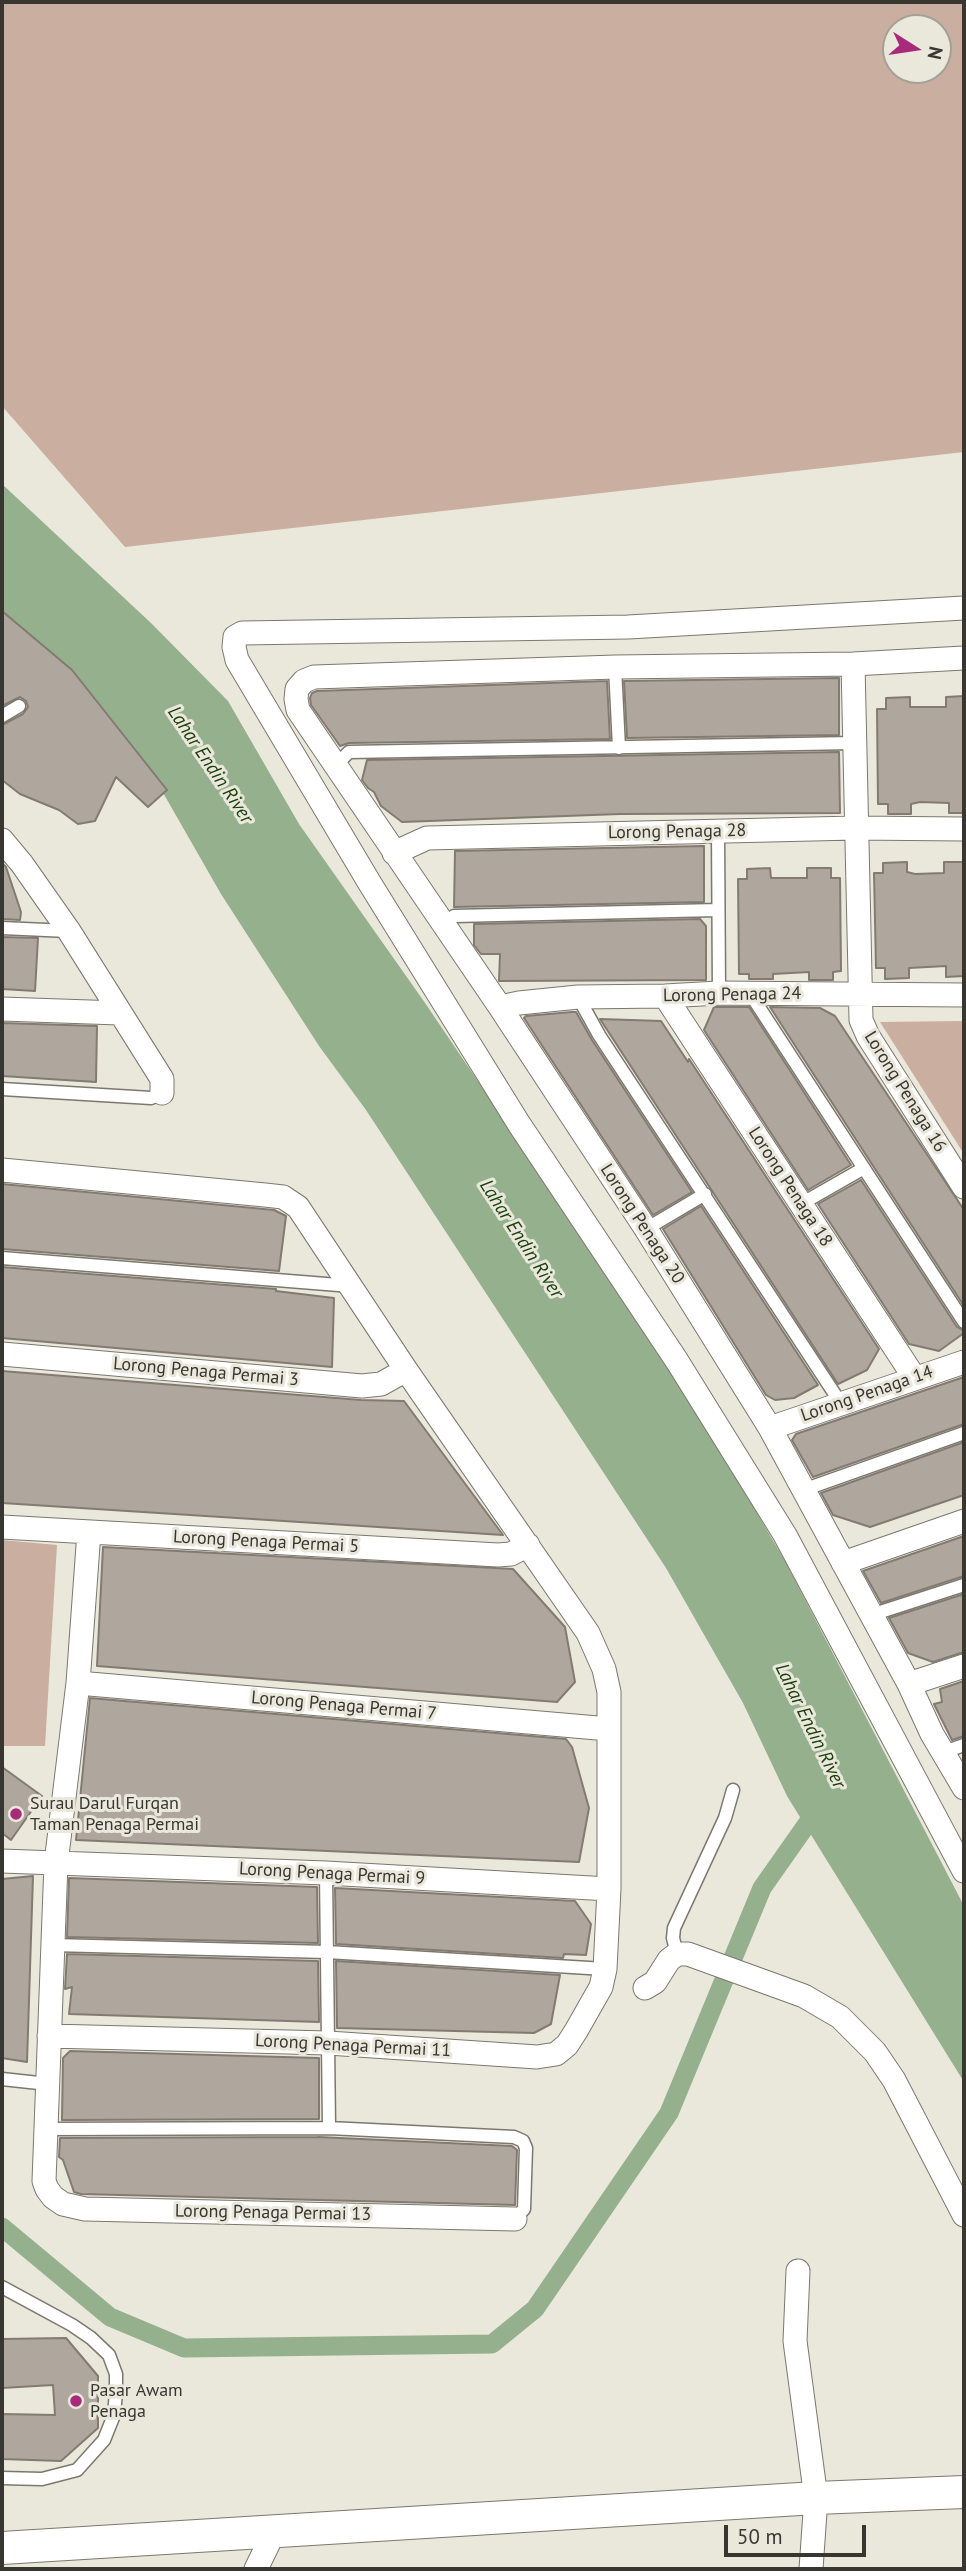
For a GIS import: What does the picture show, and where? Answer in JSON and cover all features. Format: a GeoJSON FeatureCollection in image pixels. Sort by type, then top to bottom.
{"type":"FeatureCollection","features":[{"type":"Feature","properties":{"kind":"street"},"geometry":{"type":"LineString","coordinates":[[964,608],[628,627],[242,632],[235,637],[234,647],[237,660],[355,859],[512,1112],[677,1361],[785,1535],[964,1871]]}},
{"type":"Feature","properties":{"kind":"street"},"geometry":{"type":"LineString","coordinates":[[615,667],[853,664],[964,658]]}},
{"type":"Feature","properties":{"kind":"street","name":"Lorong Penaga 16"},"geometry":{"type":"LineString","coordinates":[[853,664],[861,1020],[964,1187]]}},
{"type":"Feature","properties":{"kind":"street","name":"Lorong Penaga 20"},"geometry":{"type":"LineString","coordinates":[[615,667],[314,677],[304,681],[297,689],[298,710],[500,1007],[646,1229],[770,1427],[909,1684],[947,1744],[964,1788]]}},
{"type":"Feature","properties":{"kind":"street","name":"Lorong Penaga 28"},"geometry":{"type":"LineString","coordinates":[[394,853],[427,838],[855,828],[964,829]]}},
{"type":"Feature","properties":{"kind":"street"},"geometry":{"type":"LineString","coordinates":[[2,840],[12,863],[69,931],[162,1079],[162,1093]]}},
{"type":"Feature","properties":{"kind":"street","name":"Lorong Penaga 24"},"geometry":{"type":"LineString","coordinates":[[500,1007],[578,997],[719,993],[964,995]]}},
{"type":"Feature","properties":{"kind":"street","name":"Lorong Penaga 18"},"geometry":{"type":"LineString","coordinates":[[665,996],[914,1377]]}},
{"type":"Feature","properties":{"kind":"street"},"geometry":{"type":"LineString","coordinates":[[2,1009],[119,1013]]}},
{"type":"Feature","properties":{"kind":"street"},"geometry":{"type":"LineString","coordinates":[[2,1170],[283,1197],[298,1207],[406,1370],[589,1633],[598,1651],[609,1692],[609,1889],[605,1969]]}},
{"type":"Feature","properties":{"kind":"street","name":"Lorong Penaga Permai 3"},"geometry":{"type":"LineString","coordinates":[[2,1354],[362,1386],[381,1384],[406,1370]]}},
{"type":"Feature","properties":{"kind":"street","name":"Lorong Penaga 14"},"geometry":{"type":"LineString","coordinates":[[770,1427],[964,1362]]}},
{"type":"Feature","properties":{"kind":"street"},"geometry":{"type":"LineString","coordinates":[[843,1563],[964,1521]]}},
{"type":"Feature","properties":{"kind":"street","name":"Lorong Penaga Permai 5"},"geometry":{"type":"LineString","coordinates":[[2,1527],[498,1555],[511,1554],[528,1545]]}},
{"type":"Feature","properties":{"kind":"street"},"geometry":{"type":"LineString","coordinates":[[46,2129],[56,1863],[78,1684],[89,1532]]}},
{"type":"Feature","properties":{"kind":"street"},"geometry":{"type":"LineString","coordinates":[[909,1684],[964,1666]]}},
{"type":"Feature","properties":{"kind":"street","name":"Lorong Penaga Permai 7"},"geometry":{"type":"LineString","coordinates":[[78,1684],[609,1729]]}},
{"type":"Feature","properties":{"kind":"street"},"geometry":{"type":"LineString","coordinates":[[900,1751],[947,1744]]}},
{"type":"Feature","properties":{"kind":"street","name":"Lorong Penaga Permai 9"},"geometry":{"type":"LineString","coordinates":[[2,1861],[326,1873],[609,1889]]}},
{"type":"Feature","properties":{"kind":"street"},"geometry":{"type":"LineString","coordinates":[[645,1988],[656,1982],[677,1954],[688,1954],[784,1988],[822,2005],[856,2032],[894,2080],[964,2216]]}},
{"type":"Feature","properties":{"kind":"street","name":"Lorong Penaga Permai 11"},"geometry":{"type":"LineString","coordinates":[[50,2036],[327,2043],[537,2056],[555,2054],[567,2045],[576,2031],[601,1987],[605,1969]]}},
{"type":"Feature","properties":{"kind":"street","name":"Lorong Penaga Permai 13"},"geometry":{"type":"LineString","coordinates":[[46,2129],[44,2181],[53,2197],[64,2204],[85,2209],[515,2219]]}},
{"type":"Feature","properties":{"kind":"street"},"geometry":{"type":"LineString","coordinates":[[798,2271],[795,2341],[816,2498],[811,2569]]}},
{"type":"Feature","properties":{"kind":"street"},"geometry":{"type":"LineString","coordinates":[[2,2548],[816,2498],[964,2492]]}},
{"type":"Feature","properties":{"kind":"street"},"geometry":{"type":"LineString","coordinates":[[256,2569],[275,2530]]}},
{"type":"Feature","properties":{"kind":"lane"},"geometry":{"type":"LineString","coordinates":[[615,667],[619,748]]}},
{"type":"Feature","properties":{"kind":"lane"},"geometry":{"type":"LineString","coordinates":[[2,716],[19,706]]}},
{"type":"Feature","properties":{"kind":"lane"},"geometry":{"type":"LineString","coordinates":[[336,765],[349,752],[854,743]]}},
{"type":"Feature","properties":{"kind":"lane"},"geometry":{"type":"LineString","coordinates":[[718,831],[719,993]]}},
{"type":"Feature","properties":{"kind":"lane"},"geometry":{"type":"LineString","coordinates":[[443,925],[454,916],[718,910]]}},
{"type":"Feature","properties":{"kind":"lane"},"geometry":{"type":"LineString","coordinates":[[2,928],[69,931]]}},
{"type":"Feature","properties":{"kind":"lane"},"geometry":{"type":"LineString","coordinates":[[751,995],[964,1322]]}},
{"type":"Feature","properties":{"kind":"lane"},"geometry":{"type":"LineString","coordinates":[[578,997],[599,1035],[840,1402]]}},
{"type":"Feature","properties":{"kind":"lane"},"geometry":{"type":"LineString","coordinates":[[2,1089],[151,1098],[162,1093]]}},
{"type":"Feature","properties":{"kind":"lane"},"geometry":{"type":"LineString","coordinates":[[801,1204],[864,1168]]}},
{"type":"Feature","properties":{"kind":"lane"},"geometry":{"type":"LineString","coordinates":[[646,1229],[705,1194]]}},
{"type":"Feature","properties":{"kind":"lane"},"geometry":{"type":"LineString","coordinates":[[2,1258],[351,1286]]}},
{"type":"Feature","properties":{"kind":"lane"},"geometry":{"type":"LineString","coordinates":[[803,1490],[964,1433]]}},
{"type":"Feature","properties":{"kind":"lane"},"geometry":{"type":"LineString","coordinates":[[871,1615],[964,1585]]}},
{"type":"Feature","properties":{"kind":"lane"},"geometry":{"type":"LineString","coordinates":[[677,1954],[673,1938],[674,1927],[725,1818],[733,1790]]}},
{"type":"Feature","properties":{"kind":"lane"},"geometry":{"type":"LineString","coordinates":[[326,1873],[329,2128]]}},
{"type":"Feature","properties":{"kind":"lane"},"geometry":{"type":"LineString","coordinates":[[52,1945],[327,1952],[605,1969]]}},
{"type":"Feature","properties":{"kind":"lane"},"geometry":{"type":"LineString","coordinates":[[2,2078],[48,2084]]}},
{"type":"Feature","properties":{"kind":"lane"},"geometry":{"type":"LineString","coordinates":[[46,2129],[329,2128],[514,2137],[523,2141],[526,2148],[524,2209],[515,2219]]}},
{"type":"Feature","properties":{"kind":"lane"},"geometry":{"type":"LineString","coordinates":[[2,2287],[92,2338],[109,2355],[116,2374],[114,2415],[104,2440],[77,2470],[42,2479],[2,2478]]}},
{"type":"Feature","properties":{"kind":"shaded area"},"geometry":{"type":"Polygon","coordinates":[[[2,2],[964,2],[964,452],[125,547],[2,406],[2,2]]]}},
{"type":"Feature","properties":{"kind":"shaded area"},"geometry":{"type":"Polygon","coordinates":[[[964,1021],[964,1154],[880,1022],[964,1021]]]}},
{"type":"Feature","properties":{"kind":"shaded area"},"geometry":{"type":"Polygon","coordinates":[[[2,1540],[57,1545],[45,1746],[2,1746],[2,1540]]]}},
{"type":"Feature","properties":{"kind":"water","name":"Lahar Endin River"},"geometry":{"type":"Polygon","coordinates":[[[2,484],[151,623],[228,701],[299,824],[423,1000],[676,1374],[785,1561],[964,1906],[964,2082],[787,1796],[743,1703],[666,1568],[366,1110],[319,1046],[221,894],[146,763],[2,660],[2,484]]]}},
{"type":"Feature","properties":{"kind":"building"},"geometry":{"type":"Polygon","coordinates":[[[2,611],[72,670],[167,790],[148,807],[116,777],[95,821],[78,824],[59,810],[20,794],[2,780],[2,725],[23,714],[28,707],[26,701],[20,697],[2,706],[2,611]]]}},
{"type":"Feature","properties":{"kind":"building"},"geometry":{"type":"Polygon","coordinates":[[[839,678],[839,735],[627,738],[624,681],[839,678]]]}},
{"type":"Feature","properties":{"kind":"building"},"geometry":{"type":"Polygon","coordinates":[[[607,681],[610,739],[349,743],[340,746],[311,705],[310,698],[312,693],[317,691],[607,681]]]}},
{"type":"Feature","properties":{"kind":"building"},"geometry":{"type":"Polygon","coordinates":[[[964,696],[964,813],[949,813],[949,803],[920,802],[911,804],[911,814],[888,814],[888,804],[878,804],[877,709],[886,709],[886,698],[910,697],[910,707],[946,707],[946,697],[964,696]]]}},
{"type":"Feature","properties":{"kind":"building"},"geometry":{"type":"Polygon","coordinates":[[[839,752],[840,813],[620,814],[402,822],[381,806],[374,792],[362,780],[367,760],[839,752]]]}},
{"type":"Feature","properties":{"kind":"building"},"geometry":{"type":"Polygon","coordinates":[[[704,846],[704,902],[454,907],[455,851],[704,846]]]}},
{"type":"Feature","properties":{"kind":"building"},"geometry":{"type":"Polygon","coordinates":[[[907,862],[907,872],[915,874],[944,873],[944,862],[964,862],[964,976],[946,977],[946,966],[909,968],[909,978],[885,979],[885,968],[876,968],[874,873],[883,873],[883,863],[907,862]]]}},
{"type":"Feature","properties":{"kind":"building"},"geometry":{"type":"Polygon","coordinates":[[[2,863],[6,867],[21,912],[20,920],[2,919],[2,863]]]}},
{"type":"Feature","properties":{"kind":"building"},"geometry":{"type":"Polygon","coordinates":[[[770,868],[771,878],[807,878],[807,868],[831,868],[831,878],[840,878],[841,971],[833,972],[833,980],[809,980],[809,972],[773,974],[773,979],[749,979],[749,974],[739,974],[738,879],[747,879],[747,869],[770,868]]]}},
{"type":"Feature","properties":{"kind":"building"},"geometry":{"type":"Polygon","coordinates":[[[700,919],[706,926],[706,980],[499,981],[500,954],[481,954],[474,945],[474,924],[700,919]]]}},
{"type":"Feature","properties":{"kind":"building"},"geometry":{"type":"Polygon","coordinates":[[[2,937],[38,938],[35,991],[2,989],[2,937]]]}},
{"type":"Feature","properties":{"kind":"building"},"geometry":{"type":"Polygon","coordinates":[[[714,1007],[749,1007],[851,1165],[808,1190],[704,1030],[714,1007]]]}},
{"type":"Feature","properties":{"kind":"building"},"geometry":{"type":"Polygon","coordinates":[[[770,1007],[820,1008],[835,1016],[964,1210],[964,1306],[770,1007]]]}},
{"type":"Feature","properties":{"kind":"building"},"geometry":{"type":"Polygon","coordinates":[[[576,1012],[692,1192],[653,1215],[524,1018],[576,1012]]]}},
{"type":"Feature","properties":{"kind":"building"},"geometry":{"type":"Polygon","coordinates":[[[600,1019],[661,1021],[688,1062],[689,1059],[879,1349],[867,1370],[838,1384],[600,1019]]]}},
{"type":"Feature","properties":{"kind":"building"},"geometry":{"type":"Polygon","coordinates":[[[2,1023],[97,1026],[96,1082],[2,1076],[2,1023]]]}},
{"type":"Feature","properties":{"kind":"building"},"geometry":{"type":"Polygon","coordinates":[[[861,1180],[957,1327],[964,1331],[939,1351],[909,1344],[818,1204],[861,1180]]]}},
{"type":"Feature","properties":{"kind":"building"},"geometry":{"type":"Polygon","coordinates":[[[2,1184],[274,1210],[286,1216],[279,1271],[2,1249],[2,1184]]]}},
{"type":"Feature","properties":{"kind":"building"},"geometry":{"type":"Polygon","coordinates":[[[701,1206],[818,1385],[794,1398],[775,1400],[766,1395],[663,1229],[701,1206]]]}},
{"type":"Feature","properties":{"kind":"building"},"geometry":{"type":"Polygon","coordinates":[[[2,1267],[276,1289],[334,1298],[332,1367],[2,1338],[2,1267]]]}},
{"type":"Feature","properties":{"kind":"building"},"geometry":{"type":"Polygon","coordinates":[[[2,1371],[361,1400],[404,1401],[503,1535],[2,1503],[2,1371]]]}},
{"type":"Feature","properties":{"kind":"building"},"geometry":{"type":"Polygon","coordinates":[[[964,1377],[964,1424],[813,1477],[792,1440],[796,1434],[964,1377]]]}},
{"type":"Feature","properties":{"kind":"building"},"geometry":{"type":"Polygon","coordinates":[[[964,1442],[964,1495],[870,1527],[833,1515],[821,1493],[964,1442]]]}},
{"type":"Feature","properties":{"kind":"building"},"geometry":{"type":"Polygon","coordinates":[[[964,1536],[964,1576],[881,1603],[863,1571],[964,1536]]]}},
{"type":"Feature","properties":{"kind":"building"},"geometry":{"type":"Polygon","coordinates":[[[103,1547],[513,1569],[565,1627],[575,1682],[557,1702],[97,1666],[103,1547]]]}},
{"type":"Feature","properties":{"kind":"building"},"geometry":{"type":"Polygon","coordinates":[[[964,1594],[964,1652],[933,1662],[908,1653],[889,1618],[964,1594]]]}},
{"type":"Feature","properties":{"kind":"building"},"geometry":{"type":"Polygon","coordinates":[[[964,1681],[964,1736],[952,1740],[934,1704],[942,1702],[940,1689],[964,1681]]]}},
{"type":"Feature","properties":{"kind":"building"},"geometry":{"type":"Polygon","coordinates":[[[90,1698],[566,1739],[572,1747],[589,1808],[579,1862],[76,1840],[90,1698]]]}},
{"type":"Feature","properties":{"kind":"building","name":"Surau Darul Furqan Taman Penaga Permai"},"geometry":{"type":"Polygon","coordinates":[[[2,1767],[42,1796],[11,1840],[2,1833],[2,1767]]]}},
{"type":"Feature","properties":{"kind":"building"},"geometry":{"type":"Polygon","coordinates":[[[33,1876],[27,2062],[2,2058],[2,1879],[33,1876]]]}},
{"type":"Feature","properties":{"kind":"building"},"geometry":{"type":"Polygon","coordinates":[[[69,1878],[317,1887],[318,1943],[67,1937],[69,1878]]]}},
{"type":"Feature","properties":{"kind":"building"},"geometry":{"type":"Polygon","coordinates":[[[335,1888],[575,1901],[591,1924],[586,1955],[564,1954],[563,1958],[336,1944],[335,1888]]]}},
{"type":"Feature","properties":{"kind":"building"},"geometry":{"type":"Polygon","coordinates":[[[67,1954],[318,1961],[319,2022],[69,2014],[72,1987],[65,1989],[67,1954]]]}},
{"type":"Feature","properties":{"kind":"building"},"geometry":{"type":"Polygon","coordinates":[[[336,1961],[560,1975],[551,2024],[534,2033],[337,2028],[336,1961]]]}},
{"type":"Feature","properties":{"kind":"building"},"geometry":{"type":"Polygon","coordinates":[[[70,2051],[319,2058],[319,2119],[62,2120],[63,2058],[70,2051]]]}},
{"type":"Feature","properties":{"kind":"building"},"geometry":{"type":"Polygon","coordinates":[[[318,2137],[512,2146],[517,2150],[515,2205],[81,2194],[74,2192],[63,2160],[59,2157],[60,2138],[318,2137]]]}},
{"type":"Feature","properties":{"kind":"building","name":"Pasar Awam Penaga"},"geometry":{"type":"Polygon","coordinates":[[[66,2338],[98,2376],[98,2428],[61,2461],[2,2459],[2,2414],[55,2415],[53,2385],[2,2388],[2,2339],[66,2338]]]}},
{"type":"Feature","properties":{"kind":"waterway"},"geometry":{"type":"LineString","coordinates":[[2,2227],[110,2317],[184,2348],[492,2344],[535,2309],[669,2113],[762,1888],[819,1807]]}},
{"type":"Feature","properties":{"kind":"place","name":"Surau Darul Furqan Taman Penaga Permai"},"geometry":{"type":"Point","coordinates":[16,1814]}},
{"type":"Feature","properties":{"kind":"place","name":"Pasar Awam Penaga"},"geometry":{"type":"Point","coordinates":[76,2401]}}]}
